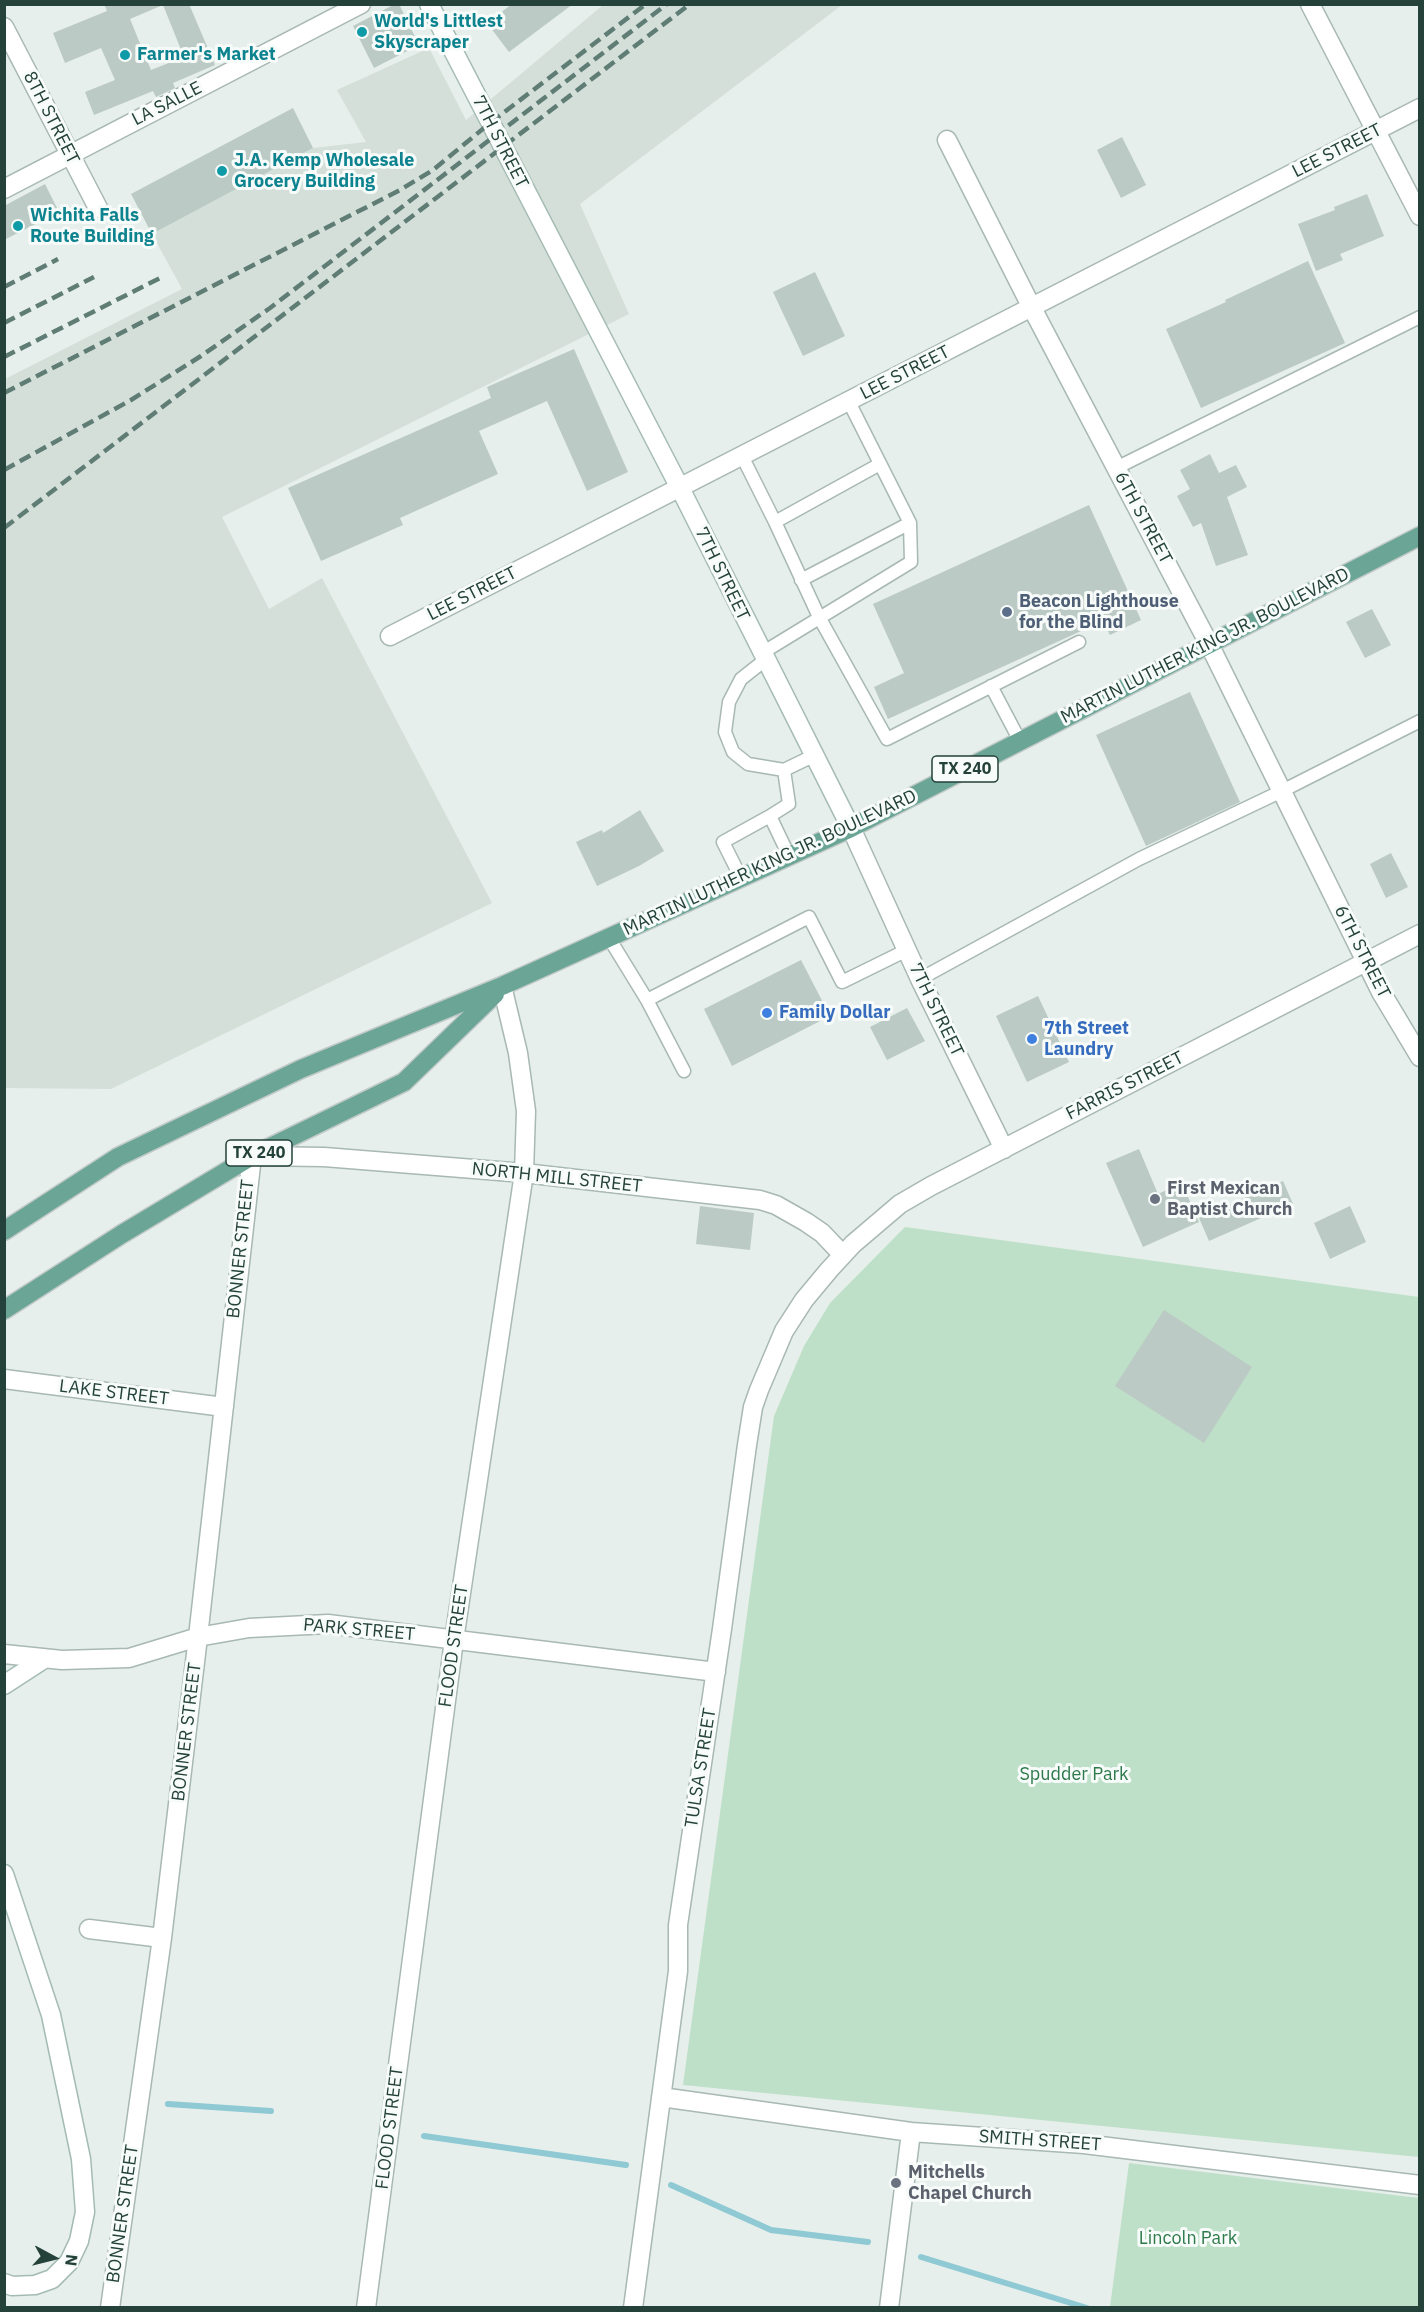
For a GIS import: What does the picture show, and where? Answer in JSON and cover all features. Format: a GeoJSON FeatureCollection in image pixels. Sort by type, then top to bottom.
{"type":"FeatureCollection","features":[{"type":"Feature","properties":{"kind":"main road","name":"MARTIN LUTHER KING JR. BOULEVARD"},"geometry":{"type":"LineString","coordinates":[[4,1231],[118,1157],[302,1069],[502,986],[851,828],[1419,536]]}},
{"type":"Feature","properties":{"kind":"main road","name":"MARTIN LUTHER KING JR. BOULEVARD"},"geometry":{"type":"LineString","coordinates":[[4,1310],[122,1234],[252,1156],[404,1082],[502,986]]}},
{"type":"Feature","properties":{"kind":"street","name":"LA SALLE"},"geometry":{"type":"LineString","coordinates":[[4,189],[361,4]]}},
{"type":"Feature","properties":{"kind":"street","name":"7TH STREET"},"geometry":{"type":"LineString","coordinates":[[429,4],[680,488],[851,828],[906,950],[1004,1149]]}},
{"type":"Feature","properties":{"kind":"street"},"geometry":{"type":"LineString","coordinates":[[1310,4],[1419,216]]}},
{"type":"Feature","properties":{"kind":"street","name":"8TH STREET"},"geometry":{"type":"LineString","coordinates":[[4,27],[98,208]]}},
{"type":"Feature","properties":{"kind":"street","name":"LEE STREET"},"geometry":{"type":"LineString","coordinates":[[390,636],[1419,108]]}},
{"type":"Feature","properties":{"kind":"street","name":"6TH STREET"},"geometry":{"type":"LineString","coordinates":[[947,140],[1032,308],[1209,644],[1366,962],[1419,1057]]}},
{"type":"Feature","properties":{"kind":"street","name":"FARRIS STREET"},"geometry":{"type":"LineString","coordinates":[[843,1255],[900,1204],[1419,934]]}},
{"type":"Feature","properties":{"kind":"street","name":"FLOOD STREET"},"geometry":{"type":"LineString","coordinates":[[366,2307],[454,1640],[524,1173],[526,1111],[518,1053],[502,986]]}},
{"type":"Feature","properties":{"kind":"street","name":"NORTH MILL STREET"},"geometry":{"type":"LineString","coordinates":[[252,1156],[324,1157],[524,1173],[760,1200],[776,1205],[806,1222],[822,1233],[843,1255]]}},
{"type":"Feature","properties":{"kind":"street","name":"BONNER STREET"},"geometry":{"type":"LineString","coordinates":[[110,2307],[162,1938],[252,1156]]}},
{"type":"Feature","properties":{"kind":"street","name":"TULSA STREET"},"geometry":{"type":"LineString","coordinates":[[633,2307],[678,1971],[678,1924],[753,1407],[763,1377],[784,1331],[804,1300],[843,1255]]}},
{"type":"Feature","properties":{"kind":"street","name":"LAKE STREET"},"geometry":{"type":"LineString","coordinates":[[4,1379],[224,1407]]}},
{"type":"Feature","properties":{"kind":"street","name":"PARK STREET"},"geometry":{"type":"LineString","coordinates":[[4,1654],[44,1659],[129,1658],[198,1637],[249,1628],[304,1624],[350,1626],[716,1672]]}},
{"type":"Feature","properties":{"kind":"street"},"geometry":{"type":"LineString","coordinates":[[4,1685],[44,1659]]}},
{"type":"Feature","properties":{"kind":"street"},"geometry":{"type":"LineString","coordinates":[[4,1874],[51,2015],[81,2158],[85,2212],[79,2241],[69,2262],[51,2278],[35,2285],[12,2286],[4,2283]]}},
{"type":"Feature","properties":{"kind":"street"},"geometry":{"type":"LineString","coordinates":[[89,1929],[162,1938]]}},
{"type":"Feature","properties":{"kind":"street","name":"SMITH STREET"},"geometry":{"type":"LineString","coordinates":[[661,2097],[911,2132],[1084,2144],[1419,2185]]}},
{"type":"Feature","properties":{"kind":"street"},"geometry":{"type":"LineString","coordinates":[[889,2307],[911,2132]]}},
{"type":"Feature","properties":{"kind":"lane"},"geometry":{"type":"LineString","coordinates":[[1116,468],[1419,317]]}},
{"type":"Feature","properties":{"kind":"lane"},"geometry":{"type":"LineString","coordinates":[[813,756],[784,770],[748,764],[733,752],[725,732],[729,702],[741,679],[763,657],[819,616],[911,562],[910,523],[849,402]]}},
{"type":"Feature","properties":{"kind":"lane"},"geometry":{"type":"LineString","coordinates":[[742,456],[819,616],[887,739],[1079,642]]}},
{"type":"Feature","properties":{"kind":"lane"},"geometry":{"type":"LineString","coordinates":[[775,522],[880,464]]}},
{"type":"Feature","properties":{"kind":"lane"},"geometry":{"type":"LineString","coordinates":[[801,580],[910,523]]}},
{"type":"Feature","properties":{"kind":"lane"},"geometry":{"type":"LineString","coordinates":[[991,686],[1020,741]]}},
{"type":"Feature","properties":{"kind":"lane"},"geometry":{"type":"LineString","coordinates":[[920,979],[1139,859],[1282,791],[1419,721]]}},
{"type":"Feature","properties":{"kind":"lane"},"geometry":{"type":"LineString","coordinates":[[741,878],[723,842],[789,804],[784,770]]}},
{"type":"Feature","properties":{"kind":"lane"},"geometry":{"type":"LineString","coordinates":[[770,816],[789,856]]}},
{"type":"Feature","properties":{"kind":"lane"},"geometry":{"type":"LineString","coordinates":[[647,1000],[809,917],[842,982],[906,950]]}},
{"type":"Feature","properties":{"kind":"lane"},"geometry":{"type":"LineString","coordinates":[[609,938],[647,1000],[684,1071]]}},
{"type":"Feature","properties":{"kind":"shaded area"},"geometry":{"type":"Polygon","coordinates":[[[603,5],[842,5],[580,204],[629,314],[222,517],[269,609],[322,578],[492,903],[111,1089],[5,1088],[5,379],[182,289],[152,234],[313,148],[366,142],[337,90],[429,48],[466,120],[603,5]]]}},
{"type":"Feature","properties":{"kind":"green space","name":"Spudder Park"},"geometry":{"type":"Polygon","coordinates":[[[905,1227],[1419,1297],[1419,2157],[683,2085],[774,1416],[804,1346],[830,1303],[905,1227]]]}},
{"type":"Feature","properties":{"kind":"green space","name":"Lincoln Park"},"geometry":{"type":"Polygon","coordinates":[[[1129,2163],[1419,2198],[1419,2307],[1110,2307],[1129,2163]]]}},
{"type":"Feature","properties":{"kind":"building","name":"Farmer's Market"},"geometry":{"type":"Polygon","coordinates":[[[104,4],[189,4],[215,65],[173,83],[175,88],[156,97],[153,91],[94,115],[85,92],[115,80],[101,48],[65,63],[53,33],[107,11],[104,4]],[[163,5],[130,19],[151,70],[184,57],[163,5]]]}},
{"type":"Feature","properties":{"kind":"building"},"geometry":{"type":"Polygon","coordinates":[[[399,4],[419,45],[374,68],[353,26],[399,4]]]}},
{"type":"Feature","properties":{"kind":"building"},"geometry":{"type":"Polygon","coordinates":[[[512,4],[573,4],[509,52],[487,23],[512,4]]]}},
{"type":"Feature","properties":{"kind":"building","name":"J.A. Kemp Wholesale Grocery Building"},"geometry":{"type":"Polygon","coordinates":[[[293,108],[313,148],[152,234],[131,194],[293,108]]]}},
{"type":"Feature","properties":{"kind":"building"},"geometry":{"type":"Polygon","coordinates":[[[1122,137],[1146,185],[1121,198],[1097,150],[1122,137]]]}},
{"type":"Feature","properties":{"kind":"building","name":"Wichita Falls Route Building"},"geometry":{"type":"Polygon","coordinates":[[[45,184],[59,212],[4,240],[4,206],[45,184]]]}},
{"type":"Feature","properties":{"kind":"building"},"geometry":{"type":"Polygon","coordinates":[[[1367,194],[1384,236],[1340,254],[1343,260],[1316,271],[1298,224],[1335,210],[1334,207],[1367,194]]]}},
{"type":"Feature","properties":{"kind":"building"},"geometry":{"type":"Polygon","coordinates":[[[1308,261],[1345,343],[1201,408],[1166,329],[1308,261]]]}},
{"type":"Feature","properties":{"kind":"building"},"geometry":{"type":"Polygon","coordinates":[[[815,272],[845,336],[803,356],[773,292],[815,272]]]}},
{"type":"Feature","properties":{"kind":"building"},"geometry":{"type":"Polygon","coordinates":[[[574,349],[628,472],[587,491],[547,401],[479,431],[498,474],[400,518],[403,525],[321,561],[288,488],[491,398],[487,387],[574,349]]]}},
{"type":"Feature","properties":{"kind":"building"},"geometry":{"type":"Polygon","coordinates":[[[1210,454],[1219,473],[1236,465],[1247,487],[1227,497],[1248,555],[1216,566],[1201,523],[1193,527],[1177,496],[1190,489],[1180,470],[1210,454]]]}},
{"type":"Feature","properties":{"kind":"building","name":"Beacon Lighthouse for the Blind"},"geometry":{"type":"Polygon","coordinates":[[[1089,505],[1141,620],[1110,635],[1103,621],[888,719],[874,687],[904,673],[873,604],[1089,505]]]}},
{"type":"Feature","properties":{"kind":"building"},"geometry":{"type":"Polygon","coordinates":[[[1372,609],[1391,645],[1365,658],[1346,622],[1372,609]]]}},
{"type":"Feature","properties":{"kind":"building"},"geometry":{"type":"Polygon","coordinates":[[[1190,692],[1240,802],[1146,846],[1096,735],[1190,692]]]}},
{"type":"Feature","properties":{"kind":"building"},"geometry":{"type":"Polygon","coordinates":[[[640,810],[664,851],[597,886],[576,842],[602,830],[603,833],[640,810]]]}},
{"type":"Feature","properties":{"kind":"building"},"geometry":{"type":"Polygon","coordinates":[[[1391,853],[1408,887],[1386,898],[1370,864],[1391,853]]]}},
{"type":"Feature","properties":{"kind":"building","name":"Family Dollar"},"geometry":{"type":"Polygon","coordinates":[[[801,960],[830,1016],[732,1066],[704,1009],[801,960]]]}},
{"type":"Feature","properties":{"kind":"building","name":"7th Street Laundry"},"geometry":{"type":"Polygon","coordinates":[[[1038,996],[1069,1062],[1027,1082],[996,1016],[1038,996]]]}},
{"type":"Feature","properties":{"kind":"building"},"geometry":{"type":"Polygon","coordinates":[[[907,1008],[925,1041],[887,1060],[870,1027],[907,1008]]]}},
{"type":"Feature","properties":{"kind":"building","name":"First Mexican Baptist Church"},"geometry":{"type":"Polygon","coordinates":[[[1139,1149],[1158,1194],[1182,1183],[1199,1222],[1143,1247],[1106,1163],[1139,1149]]]}},
{"type":"Feature","properties":{"kind":"building"},"geometry":{"type":"Polygon","coordinates":[[[1283,1181],[1293,1204],[1209,1241],[1199,1218],[1283,1181]]]}},
{"type":"Feature","properties":{"kind":"building"},"geometry":{"type":"Polygon","coordinates":[[[700,1206],[754,1213],[750,1250],[696,1244],[700,1206]]]}},
{"type":"Feature","properties":{"kind":"building"},"geometry":{"type":"Polygon","coordinates":[[[1350,1206],[1366,1242],[1330,1259],[1314,1223],[1350,1206]]]}},
{"type":"Feature","properties":{"kind":"building"},"geometry":{"type":"Polygon","coordinates":[[[1164,1310],[1252,1367],[1204,1443],[1115,1386],[1164,1310]]]}},
{"type":"Feature","properties":{"kind":"waterway"},"geometry":{"type":"LineString","coordinates":[[168,2104],[271,2111]]}},
{"type":"Feature","properties":{"kind":"waterway"},"geometry":{"type":"LineString","coordinates":[[424,2136],[626,2165]]}},
{"type":"Feature","properties":{"kind":"waterway"},"geometry":{"type":"LineString","coordinates":[[671,2185],[771,2230],[868,2242]]}},
{"type":"Feature","properties":{"kind":"waterway"},"geometry":{"type":"LineString","coordinates":[[921,2257],[1087,2308]]}},
{"type":"Feature","properties":{"kind":"railway"},"geometry":{"type":"LineString","coordinates":[[4,393],[400,190],[433,170],[490,123],[646,4]]}},
{"type":"Feature","properties":{"kind":"railway"},"geometry":{"type":"LineString","coordinates":[[4,470],[131,400],[201,356],[270,308],[667,4]]}},
{"type":"Feature","properties":{"kind":"railway"},"geometry":{"type":"LineString","coordinates":[[4,528],[690,4]]}},
{"type":"Feature","properties":{"kind":"railway"},"geometry":{"type":"LineString","coordinates":[[4,287],[58,259]]}},
{"type":"Feature","properties":{"kind":"railway"},"geometry":{"type":"LineString","coordinates":[[4,323],[94,277]]}},
{"type":"Feature","properties":{"kind":"railway"},"geometry":{"type":"LineString","coordinates":[[4,357],[160,278]]}},
{"type":"Feature","properties":{"kind":"place","name":"World's Littlest Skyscraper"},"geometry":{"type":"Point","coordinates":[362,32]}},
{"type":"Feature","properties":{"kind":"place","name":"Farmer's Market"},"geometry":{"type":"Point","coordinates":[125,55]}},
{"type":"Feature","properties":{"kind":"place","name":"J.A. Kemp Wholesale Grocery Building"},"geometry":{"type":"Point","coordinates":[222,171]}},
{"type":"Feature","properties":{"kind":"place","name":"Wichita Falls Route Building"},"geometry":{"type":"Point","coordinates":[18,226]}},
{"type":"Feature","properties":{"kind":"place","name":"Beacon Lighthouse for the Blind"},"geometry":{"type":"Point","coordinates":[1007,612]}},
{"type":"Feature","properties":{"kind":"place","name":"Family Dollar"},"geometry":{"type":"Point","coordinates":[767,1013]}},
{"type":"Feature","properties":{"kind":"place","name":"7th Street Laundry"},"geometry":{"type":"Point","coordinates":[1032,1039]}},
{"type":"Feature","properties":{"kind":"place","name":"First Mexican Baptist Church"},"geometry":{"type":"Point","coordinates":[1155,1199]}},
{"type":"Feature","properties":{"kind":"place","name":"Mitchells Chapel Church"},"geometry":{"type":"Point","coordinates":[896,2183]}}]}
